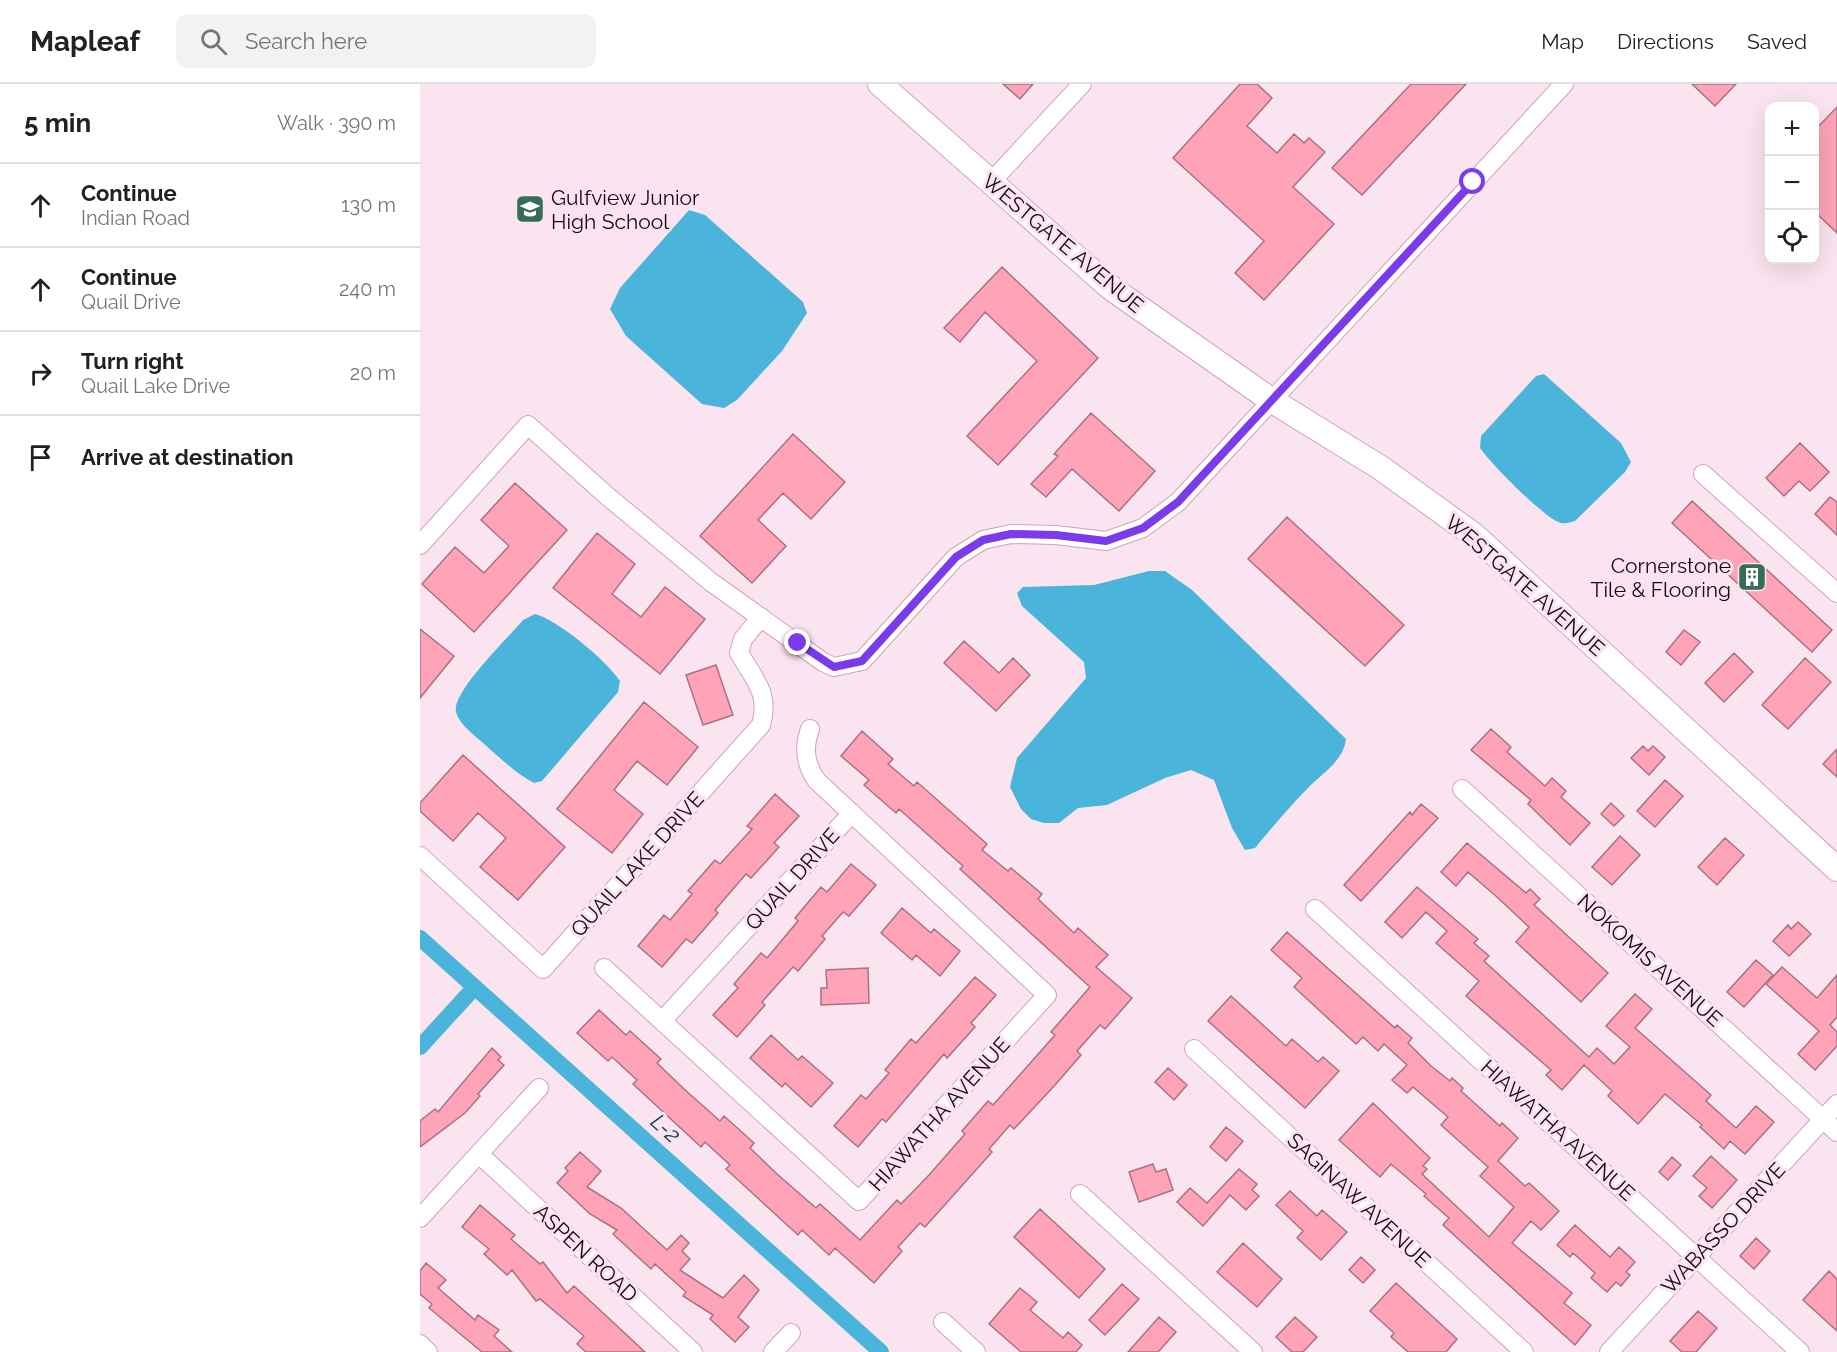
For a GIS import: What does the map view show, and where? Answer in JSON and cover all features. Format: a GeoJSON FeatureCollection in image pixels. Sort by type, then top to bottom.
{"type":"FeatureCollection","features":[{"type":"Feature","properties":{"kind":"street","name":"WESTGATE AVENUE"},"geometry":{"type":"LineString","coordinates":[[880,84],[1111,288],[1271,400],[1381,468],[1475,536],[1837,869]]}},
{"type":"Feature","properties":{"kind":"street"},"geometry":{"type":"LineString","coordinates":[[991,182],[1082,84]]}},
{"type":"Feature","properties":{"kind":"street"},"geometry":{"type":"LineString","coordinates":[[420,544],[528,425],[711,582],[823,662],[834,667],[862,661],[956,557],[983,540],[1011,534],[1045,534],[1106,541],[1143,528],[1178,502],[1564,84]]}},
{"type":"Feature","properties":{"kind":"street"},"geometry":{"type":"LineString","coordinates":[[1703,474],[1837,592]]}},
{"type":"Feature","properties":{"kind":"street","name":"QUAIL LAKE DRIVE"},"geometry":{"type":"LineString","coordinates":[[420,856],[543,969],[761,725],[766,708],[761,690],[739,653],[743,639],[761,617]]}},
{"type":"Feature","properties":{"kind":"street","name":"QUAIL DRIVE"},"geometry":{"type":"LineString","coordinates":[[662,1021],[852,813],[811,773],[805,751],[810,729]]}},
{"type":"Feature","properties":{"kind":"street","name":"NOKOMIS AVENUE"},"geometry":{"type":"LineString","coordinates":[[1462,789],[1830,1125]]}},
{"type":"Feature","properties":{"kind":"street","name":"HIAWATHA AVENUE"},"geometry":{"type":"LineString","coordinates":[[604,968],[859,1202],[1047,995],[852,813]]}},
{"type":"Feature","properties":{"kind":"street","name":"HIAWATHA AVENUE"},"geometry":{"type":"LineString","coordinates":[[1315,909],[1800,1352]]}},
{"type":"Feature","properties":{"kind":"street","name":"SAGINAW AVENUE"},"geometry":{"type":"LineString","coordinates":[[1194,1049],[1524,1352]]}},
{"type":"Feature","properties":{"kind":"street"},"geometry":{"type":"LineString","coordinates":[[420,1218],[539,1088]]}},
{"type":"Feature","properties":{"kind":"street","name":"WABASSO DRIVE"},"geometry":{"type":"LineString","coordinates":[[1609,1352],[1696,1257],[1830,1125],[1837,1104]]}},
{"type":"Feature","properties":{"kind":"street","name":"ASPEN ROAD"},"geometry":{"type":"LineString","coordinates":[[479,1154],[693,1352]]}},
{"type":"Feature","properties":{"kind":"street"},"geometry":{"type":"LineString","coordinates":[[1080,1194],[1253,1352]]}},
{"type":"Feature","properties":{"kind":"street"},"geometry":{"type":"LineString","coordinates":[[943,1322],[976,1352]]}},
{"type":"Feature","properties":{"kind":"street"},"geometry":{"type":"LineString","coordinates":[[773,1352],[791,1333]]}},
{"type":"Feature","properties":{"kind":"street"},"geometry":{"type":"LineString","coordinates":[[420,1344],[428,1352]]}},
{"type":"Feature","properties":{"kind":"water"},"geometry":{"type":"Polygon","coordinates":[[[689,210],[705,215],[803,302],[807,313],[782,351],[737,400],[724,408],[702,404],[626,336],[610,309],[620,288],[689,210]]]}},
{"type":"Feature","properties":{"kind":"water"},"geometry":{"type":"Polygon","coordinates":[[[1544,374],[1621,443],[1631,462],[1625,472],[1575,521],[1568,523],[1556,521],[1538,508],[1505,477],[1480,448],[1481,436],[1536,376],[1544,374]]]}},
{"type":"Feature","properties":{"kind":"water"},"geometry":{"type":"Polygon","coordinates":[[[1149,571],[1165,571],[1192,590],[1346,739],[1341,754],[1331,767],[1300,796],[1255,848],[1245,850],[1232,828],[1214,780],[1191,770],[1165,778],[1107,805],[1078,808],[1059,823],[1044,823],[1031,819],[1021,809],[1010,787],[1017,758],[1086,678],[1084,662],[1022,606],[1017,593],[1023,587],[1094,585],[1149,571]]]}},
{"type":"Feature","properties":{"kind":"water"},"geometry":{"type":"Polygon","coordinates":[[[535,614],[556,624],[581,642],[620,681],[618,692],[542,781],[534,783],[514,770],[471,733],[460,721],[456,712],[457,703],[472,678],[523,620],[535,614]]]}},
{"type":"Feature","properties":{"kind":"building"},"geometry":{"type":"Polygon","coordinates":[[[1003,84],[1033,84],[1020,99],[1003,84]]]}},
{"type":"Feature","properties":{"kind":"building"},"geometry":{"type":"Polygon","coordinates":[[[1240,84],[1257,84],[1272,98],[1247,126],[1277,153],[1294,134],[1304,143],[1309,138],[1325,152],[1293,187],[1334,224],[1264,300],[1235,273],[1264,241],[1173,158],[1240,84]]]}},
{"type":"Feature","properties":{"kind":"building"},"geometry":{"type":"Polygon","coordinates":[[[1411,84],[1466,84],[1362,195],[1332,168],[1411,84]]]}},
{"type":"Feature","properties":{"kind":"building"},"geometry":{"type":"Polygon","coordinates":[[[1692,84],[1736,84],[1715,106],[1692,84]]]}},
{"type":"Feature","properties":{"kind":"building"},"geometry":{"type":"Polygon","coordinates":[[[1837,107],[1837,233],[1819,216],[1819,126],[1837,107]]]}},
{"type":"Feature","properties":{"kind":"building"},"geometry":{"type":"Polygon","coordinates":[[[1002,267],[1098,358],[998,465],[967,436],[1037,361],[985,312],[960,342],[944,328],[1002,267]]]}},
{"type":"Feature","properties":{"kind":"building"},"geometry":{"type":"Polygon","coordinates":[[[1091,413],[1155,471],[1119,511],[1072,469],[1046,497],[1031,484],[1058,456],[1054,454],[1091,413]]]}},
{"type":"Feature","properties":{"kind":"building"},"geometry":{"type":"Polygon","coordinates":[[[793,434],[845,482],[811,519],[783,493],[758,520],[786,546],[752,583],[700,536],[793,434]]]}},
{"type":"Feature","properties":{"kind":"building"},"geometry":{"type":"Polygon","coordinates":[[[1800,443],[1829,472],[1810,491],[1799,481],[1784,496],[1766,478],[1800,443]]]}},
{"type":"Feature","properties":{"kind":"building"},"geometry":{"type":"Polygon","coordinates":[[[515,483],[567,530],[474,632],[422,584],[455,547],[484,573],[509,546],[481,520],[515,483]]]}},
{"type":"Feature","properties":{"kind":"building"},"geometry":{"type":"Polygon","coordinates":[[[1830,497],[1837,502],[1837,535],[1815,514],[1830,497]]]}},
{"type":"Feature","properties":{"kind":"building","name":"Cornerstone Tile & Flooring"},"geometry":{"type":"Polygon","coordinates":[[[1692,501],[1832,630],[1812,652],[1672,523],[1692,501]]]}},
{"type":"Feature","properties":{"kind":"building"},"geometry":{"type":"Polygon","coordinates":[[[1287,517],[1404,625],[1365,666],[1248,559],[1287,517]]]}},
{"type":"Feature","properties":{"kind":"building"},"geometry":{"type":"Polygon","coordinates":[[[597,533],[635,564],[612,594],[641,617],[665,587],[705,619],[660,674],[553,588],[597,533]]]}},
{"type":"Feature","properties":{"kind":"building"},"geometry":{"type":"Polygon","coordinates":[[[420,629],[454,656],[420,698],[420,629]]]}},
{"type":"Feature","properties":{"kind":"building"},"geometry":{"type":"Polygon","coordinates":[[[1684,630],[1700,642],[1681,665],[1666,652],[1684,630]]]}},
{"type":"Feature","properties":{"kind":"building"},"geometry":{"type":"Polygon","coordinates":[[[964,641],[999,673],[1013,658],[1030,675],[996,711],[944,663],[964,641]]]}},
{"type":"Feature","properties":{"kind":"building"},"geometry":{"type":"Polygon","coordinates":[[[1734,653],[1753,672],[1724,702],[1705,683],[1734,653]]]}},
{"type":"Feature","properties":{"kind":"building"},"geometry":{"type":"Polygon","coordinates":[[[1805,658],[1831,682],[1788,729],[1762,705],[1805,658]]]}},
{"type":"Feature","properties":{"kind":"building"},"geometry":{"type":"Polygon","coordinates":[[[716,665],[733,715],[703,725],[686,675],[716,665]]]}},
{"type":"Feature","properties":{"kind":"building"},"geometry":{"type":"Polygon","coordinates":[[[644,702],[698,747],[667,785],[637,761],[614,790],[643,814],[612,853],[557,809],[644,702]]]}},
{"type":"Feature","properties":{"kind":"building"},"geometry":{"type":"Polygon","coordinates":[[[1491,729],[1511,747],[1507,752],[1545,786],[1552,778],[1566,791],[1561,797],[1590,823],[1570,845],[1528,804],[1531,800],[1471,750],[1491,729]]]}},
{"type":"Feature","properties":{"kind":"building"},"geometry":{"type":"Polygon","coordinates":[[[862,731],[893,759],[888,764],[914,786],[917,782],[987,844],[982,850],[1008,871],[1011,868],[1042,894],[1038,899],[1074,933],[1078,928],[1108,955],[1096,967],[1132,998],[1105,1029],[1100,1025],[1077,1051],[1081,1055],[1014,1129],[1010,1125],[989,1149],[992,1152],[925,1227],[920,1223],[898,1247],[902,1251],[874,1283],[835,1248],[829,1255],[802,1230],[798,1235],[726,1169],[730,1165],[705,1142],[701,1147],[633,1084],[637,1080],[612,1057],[608,1061],[577,1033],[599,1010],[626,1035],[630,1031],[661,1059],[657,1063],[684,1089],[720,1121],[724,1116],[754,1143],[750,1148],[777,1174],[816,1208],[820,1204],[860,1240],[897,1200],[901,1204],[929,1175],[965,1134],[962,1131],[988,1101],[993,1105],[1055,1035],[1051,1032],[1090,987],[960,869],[963,866],[899,809],[896,813],[864,785],[869,780],[841,756],[862,731]]]}},
{"type":"Feature","properties":{"kind":"building"},"geometry":{"type":"Polygon","coordinates":[[[1643,746],[1648,751],[1653,746],[1665,757],[1649,775],[1631,758],[1643,746]]]}},
{"type":"Feature","properties":{"kind":"building"},"geometry":{"type":"Polygon","coordinates":[[[1837,749],[1837,777],[1823,764],[1837,749]]]}},
{"type":"Feature","properties":{"kind":"building"},"geometry":{"type":"Polygon","coordinates":[[[463,755],[565,847],[518,900],[480,867],[506,838],[478,813],[453,841],[420,811],[420,803],[463,755]]]}},
{"type":"Feature","properties":{"kind":"building"},"geometry":{"type":"Polygon","coordinates":[[[1665,780],[1683,796],[1655,827],[1637,811],[1665,780]]]}},
{"type":"Feature","properties":{"kind":"building"},"geometry":{"type":"Polygon","coordinates":[[[775,794],[799,816],[774,843],[779,847],[751,878],[746,874],[715,910],[718,913],[692,943],[686,939],[662,967],[638,946],[664,915],[670,920],[692,894],[688,891],[715,860],[720,864],[752,829],[747,826],[775,794]]]}},
{"type":"Feature","properties":{"kind":"building"},"geometry":{"type":"Polygon","coordinates":[[[1611,803],[1624,816],[1614,826],[1601,814],[1611,803]]]}},
{"type":"Feature","properties":{"kind":"building"},"geometry":{"type":"Polygon","coordinates":[[[1421,804],[1438,818],[1361,901],[1344,885],[1410,812],[1412,815],[1421,804]]]}},
{"type":"Feature","properties":{"kind":"building"},"geometry":{"type":"Polygon","coordinates":[[[1620,836],[1640,855],[1612,885],[1592,867],[1620,836]]]}},
{"type":"Feature","properties":{"kind":"building"},"geometry":{"type":"Polygon","coordinates":[[[1725,838],[1744,855],[1717,885],[1698,867],[1725,838]]]}},
{"type":"Feature","properties":{"kind":"building"},"geometry":{"type":"Polygon","coordinates":[[[1467,843],[1526,893],[1530,889],[1540,899],[1534,905],[1608,973],[1581,1002],[1516,942],[1529,927],[1497,897],[1468,872],[1456,886],[1441,872],[1467,843]]]}},
{"type":"Feature","properties":{"kind":"building"},"geometry":{"type":"Polygon","coordinates":[[[851,864],[876,885],[849,916],[843,912],[822,936],[825,939],[798,971],[793,967],[762,1002],[765,1005],[737,1037],[713,1015],[738,988],[734,984],[761,953],[767,958],[798,921],[795,918],[821,887],[827,892],[851,864]]]}},
{"type":"Feature","properties":{"kind":"building"},"geometry":{"type":"Polygon","coordinates":[[[1417,887],[1478,939],[1474,943],[1489,956],[1484,961],[1589,1057],[1597,1048],[1614,1064],[1630,1047],[1606,1026],[1635,994],[1652,1009],[1635,1028],[1711,1095],[1706,1101],[1736,1128],[1756,1106],[1774,1122],[1745,1154],[1730,1141],[1724,1149],[1700,1127],[1702,1125],[1665,1094],[1638,1124],[1608,1096],[1612,1091],[1584,1065],[1562,1090],[1546,1075],[1551,1070],[1466,996],[1479,981],[1436,943],[1447,931],[1426,912],[1402,938],[1385,922],[1417,887]]]}},
{"type":"Feature","properties":{"kind":"building"},"geometry":{"type":"Polygon","coordinates":[[[902,908],[931,933],[934,929],[960,951],[940,976],[916,955],[912,960],[881,933],[902,908]]]}},
{"type":"Feature","properties":{"kind":"building"},"geometry":{"type":"Polygon","coordinates":[[[1798,922],[1811,934],[1789,956],[1773,941],[1788,925],[1791,929],[1798,922]]]}},
{"type":"Feature","properties":{"kind":"building"},"geometry":{"type":"Polygon","coordinates":[[[1287,932],[1395,1028],[1397,1025],[1412,1038],[1408,1043],[1431,1066],[1450,1081],[1452,1078],[1463,1088],[1461,1091],[1500,1126],[1502,1123],[1518,1138],[1498,1161],[1525,1186],[1529,1183],[1559,1211],[1541,1230],[1531,1221],[1512,1243],[1572,1293],[1564,1303],[1591,1325],[1575,1345],[1443,1225],[1449,1218],[1424,1196],[1426,1194],[1391,1164],[1380,1177],[1339,1140],[1373,1103],[1430,1158],[1423,1166],[1427,1169],[1422,1174],[1489,1237],[1514,1207],[1480,1176],[1488,1167],[1441,1125],[1448,1117],[1413,1087],[1407,1093],[1392,1080],[1407,1065],[1384,1044],[1378,1051],[1363,1037],[1356,1044],[1294,987],[1302,978],[1271,950],[1287,932]]]}},
{"type":"Feature","properties":{"kind":"building"},"geometry":{"type":"Polygon","coordinates":[[[1756,960],[1773,975],[1744,1007],[1727,992],[1756,960]]]}},
{"type":"Feature","properties":{"kind":"building"},"geometry":{"type":"Polygon","coordinates":[[[1782,967],[1817,998],[1837,975],[1837,1017],[1830,1025],[1837,1032],[1837,1046],[1815,1070],[1798,1054],[1819,1031],[1766,984],[1782,967]]]}},
{"type":"Feature","properties":{"kind":"building"},"geometry":{"type":"Polygon","coordinates":[[[868,968],[869,1003],[821,1005],[821,988],[827,988],[826,970],[868,968]]]}},
{"type":"Feature","properties":{"kind":"building"},"geometry":{"type":"Polygon","coordinates":[[[975,977],[996,995],[971,1023],[975,1027],[947,1058],[944,1054],[886,1122],[882,1119],[858,1147],[834,1126],[861,1095],[866,1099],[889,1073],[885,1070],[911,1039],[916,1043],[975,977]]]}},
{"type":"Feature","properties":{"kind":"building"},"geometry":{"type":"Polygon","coordinates":[[[1231,996],[1286,1046],[1292,1039],[1318,1062],[1323,1057],[1339,1071],[1305,1108],[1208,1021],[1231,996]]]}},
{"type":"Feature","properties":{"kind":"building"},"geometry":{"type":"Polygon","coordinates":[[[771,1035],[798,1060],[802,1056],[833,1083],[811,1107],[785,1083],[782,1087],[750,1058],[771,1035]]]}},
{"type":"Feature","properties":{"kind":"building"},"geometry":{"type":"Polygon","coordinates":[[[492,1048],[501,1057],[498,1060],[504,1065],[478,1094],[480,1096],[465,1113],[420,1147],[420,1121],[435,1109],[438,1112],[492,1048]]]}},
{"type":"Feature","properties":{"kind":"building"},"geometry":{"type":"Polygon","coordinates":[[[1168,1068],[1187,1085],[1174,1100],[1155,1082],[1168,1068]]]}},
{"type":"Feature","properties":{"kind":"building"},"geometry":{"type":"Polygon","coordinates":[[[1226,1127],[1243,1141],[1226,1161],[1210,1147],[1226,1127]]]}},
{"type":"Feature","properties":{"kind":"building"},"geometry":{"type":"Polygon","coordinates":[[[580,1152],[601,1171],[587,1187],[621,1208],[667,1250],[681,1235],[689,1243],[682,1251],[690,1259],[680,1270],[723,1298],[744,1275],[759,1290],[738,1317],[749,1327],[735,1342],[710,1319],[713,1315],[683,1296],[686,1292],[655,1264],[651,1269],[613,1234],[617,1230],[590,1214],[557,1183],[568,1171],[565,1168],[580,1152]]]}},
{"type":"Feature","properties":{"kind":"building"},"geometry":{"type":"Polygon","coordinates":[[[1711,1156],[1737,1180],[1712,1208],[1699,1196],[1707,1188],[1693,1176],[1711,1156]]]}},
{"type":"Feature","properties":{"kind":"building"},"geometry":{"type":"Polygon","coordinates":[[[1672,1157],[1681,1165],[1668,1180],[1659,1172],[1672,1157]]]}},
{"type":"Feature","properties":{"kind":"building"},"geometry":{"type":"Polygon","coordinates":[[[1153,1164],[1156,1172],[1166,1169],[1173,1190],[1139,1202],[1129,1172],[1153,1164]]]}},
{"type":"Feature","properties":{"kind":"building"},"geometry":{"type":"Polygon","coordinates":[[[1239,1169],[1257,1184],[1252,1190],[1259,1196],[1246,1210],[1230,1195],[1203,1226],[1177,1202],[1190,1188],[1207,1203],[1239,1169]]]}},
{"type":"Feature","properties":{"kind":"building"},"geometry":{"type":"Polygon","coordinates":[[[1290,1191],[1317,1216],[1322,1210],[1347,1232],[1321,1260],[1297,1238],[1303,1231],[1276,1205],[1290,1191]]]}},
{"type":"Feature","properties":{"kind":"building"},"geometry":{"type":"Polygon","coordinates":[[[480,1205],[515,1235],[511,1239],[540,1264],[543,1262],[567,1293],[574,1286],[645,1352],[586,1352],[577,1344],[584,1336],[540,1299],[536,1301],[512,1270],[507,1275],[484,1254],[489,1249],[462,1227],[480,1205]]]}},
{"type":"Feature","properties":{"kind":"building"},"geometry":{"type":"Polygon","coordinates":[[[1040,1209],[1105,1269],[1079,1298],[1014,1237],[1040,1209]]]}},
{"type":"Feature","properties":{"kind":"building"},"geometry":{"type":"Polygon","coordinates":[[[1575,1225],[1610,1257],[1619,1247],[1635,1262],[1626,1272],[1630,1275],[1621,1286],[1616,1282],[1607,1292],[1591,1278],[1595,1273],[1573,1253],[1570,1257],[1557,1245],[1575,1225]]]}},
{"type":"Feature","properties":{"kind":"building"},"geometry":{"type":"Polygon","coordinates":[[[1756,1238],[1770,1251],[1754,1269],[1740,1256],[1756,1238]]]}},
{"type":"Feature","properties":{"kind":"building"},"geometry":{"type":"Polygon","coordinates":[[[1243,1243],[1282,1279],[1257,1307],[1217,1272],[1243,1243]]]}},
{"type":"Feature","properties":{"kind":"building"},"geometry":{"type":"Polygon","coordinates":[[[1361,1257],[1375,1270],[1363,1283],[1349,1270],[1361,1257]]]}},
{"type":"Feature","properties":{"kind":"building"},"geometry":{"type":"Polygon","coordinates":[[[426,1263],[446,1280],[438,1288],[475,1320],[478,1315],[499,1330],[494,1336],[512,1352],[482,1352],[429,1308],[432,1304],[420,1294],[420,1271],[426,1263]]]}},
{"type":"Feature","properties":{"kind":"building"},"geometry":{"type":"Polygon","coordinates":[[[1829,1271],[1837,1279],[1837,1331],[1803,1300],[1829,1271]]]}},
{"type":"Feature","properties":{"kind":"building"},"geometry":{"type":"Polygon","coordinates":[[[1396,1283],[1457,1339],[1446,1352],[1408,1352],[1391,1337],[1394,1333],[1370,1311],[1396,1283]]]}},
{"type":"Feature","properties":{"kind":"building"},"geometry":{"type":"Polygon","coordinates":[[[1122,1284],[1139,1299],[1105,1335],[1089,1320],[1122,1284]]]}},
{"type":"Feature","properties":{"kind":"building"},"geometry":{"type":"Polygon","coordinates":[[[1020,1288],[1037,1302],[1030,1310],[1063,1338],[1068,1332],[1082,1345],[1076,1352],[1021,1352],[989,1324],[1020,1288]]]}},
{"type":"Feature","properties":{"kind":"building"},"geometry":{"type":"Polygon","coordinates":[[[1698,1311],[1717,1328],[1696,1352],[1682,1352],[1670,1341],[1698,1311]]]}},
{"type":"Feature","properties":{"kind":"building"},"geometry":{"type":"Polygon","coordinates":[[[1159,1317],[1176,1332],[1158,1352],[1128,1352],[1159,1317]]]}},
{"type":"Feature","properties":{"kind":"building"},"geometry":{"type":"Polygon","coordinates":[[[1295,1317],[1317,1337],[1303,1352],[1292,1352],[1276,1337],[1295,1317]]]}},
{"type":"Feature","properties":{"kind":"waterway","name":"L-2"},"geometry":{"type":"LineString","coordinates":[[420,938],[881,1352]]}},
{"type":"Feature","properties":{"kind":"waterway"},"geometry":{"type":"LineString","coordinates":[[420,1047],[475,987]]}},
{"type":"Feature","properties":{"kind":"place","name":"Gulfview Junior High School"},"geometry":{"type":"Point","coordinates":[530,209]}},
{"type":"Feature","properties":{"kind":"place","name":"Cornerstone Tile & Flooring"},"geometry":{"type":"Point","coordinates":[1752,577]}},
{"type":"Feature","properties":{"kind":"route"},"geometry":{"type":"LineString","coordinates":[[798,643],[823,662],[834,667],[862,661],[956,557],[983,540],[1011,534],[1056,535],[1106,541],[1143,528],[1178,502],[1473,182]]}}]}
